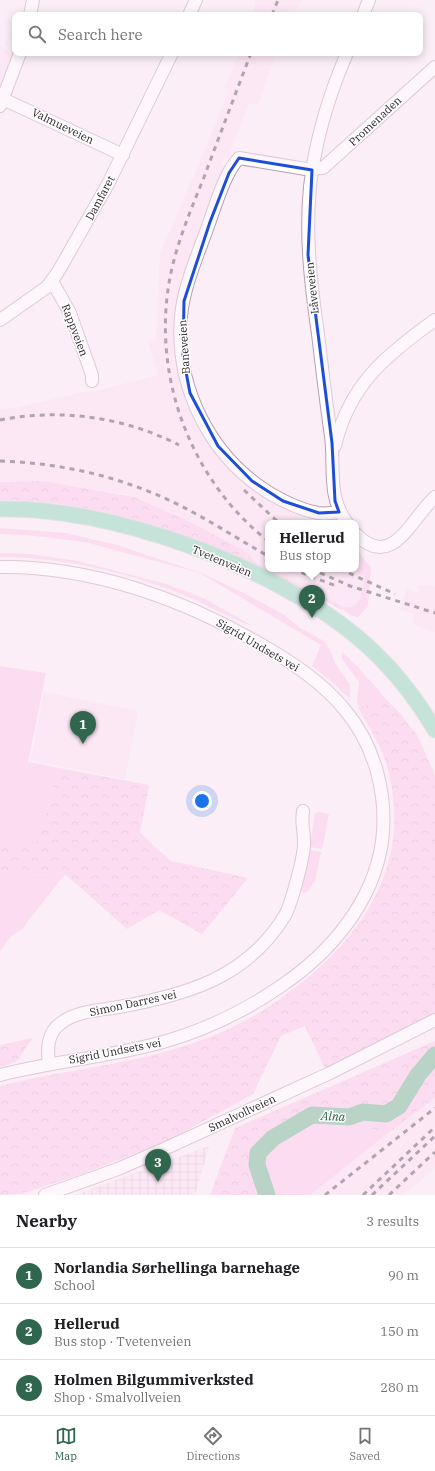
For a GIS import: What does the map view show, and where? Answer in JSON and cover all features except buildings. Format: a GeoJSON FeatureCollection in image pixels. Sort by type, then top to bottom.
{"type":"FeatureCollection","features":[{"type":"Feature","properties":{"kind":"main road","name":"Tvetenveien"},"geometry":{"type":"LineString","coordinates":[[0,509],[38,510],[73,514],[138,530],[218,558],[272,583],[332,618],[373,651],[404,684],[435,730]]}},
{"type":"Feature","properties":{"kind":"street"},"geometry":{"type":"LineString","coordinates":[[31,12],[33,0]]}},
{"type":"Feature","properties":{"kind":"street"},"geometry":{"type":"LineString","coordinates":[[190,12],[196,0]]}},
{"type":"Feature","properties":{"kind":"street"},"geometry":{"type":"LineString","coordinates":[[364,12],[369,0]]}},
{"type":"Feature","properties":{"kind":"street"},"geometry":{"type":"LineString","coordinates":[[2,103],[19,56]]}},
{"type":"Feature","properties":{"kind":"street","name":"Damfaret"},"geometry":{"type":"LineString","coordinates":[[0,320],[35,296],[52,281],[84,228],[123,155],[171,56]]}},
{"type":"Feature","properties":{"kind":"street","name":"Låveveien"},"geometry":{"type":"LineString","coordinates":[[346,56],[323,121],[312,170],[308,216],[308,255],[333,455],[334,493],[340,512],[346,520]]}},
{"type":"Feature","properties":{"kind":"street","name":"Promenaden"},"geometry":{"type":"LineString","coordinates":[[312,170],[327,166],[378,117],[435,67]]}},
{"type":"Feature","properties":{"kind":"street","name":"Valmueveien"},"geometry":{"type":"LineString","coordinates":[[2,103],[123,155]]}},
{"type":"Feature","properties":{"kind":"street","name":"Baneveien"},"geometry":{"type":"LineString","coordinates":[[312,170],[243,157],[236,161],[210,222],[187,286],[181,316],[183,356],[185,375],[197,410],[218,446],[241,472],[266,491],[297,507],[319,513],[340,512]]}},
{"type":"Feature","properties":{"kind":"street","name":"Rappveien"},"geometry":{"type":"LineString","coordinates":[[52,281],[70,313],[92,375],[92,381]]}},
{"type":"Feature","properties":{"kind":"street"},"geometry":{"type":"LineString","coordinates":[[333,455],[343,419],[354,396],[364,381],[378,365],[435,320]]}},
{"type":"Feature","properties":{"kind":"street"},"geometry":{"type":"LineString","coordinates":[[359,537],[364,542],[376,547],[386,546],[403,536],[435,497]]}},
{"type":"Feature","properties":{"kind":"street","name":"Sigrid Undsets vei"},"geometry":{"type":"LineString","coordinates":[[0,567],[25,567],[66,572],[116,583],[156,595],[205,614],[286,659],[329,693],[352,718],[367,743],[373,758],[378,773],[383,803],[380,854],[372,880],[361,904],[330,943],[283,985],[226,1018],[183,1036],[140,1048],[49,1064],[0,1075]]}},
{"type":"Feature","properties":{"kind":"street","name":"Simon Darres vei"},"geometry":{"type":"LineString","coordinates":[[49,1064],[48,1048],[50,1037],[56,1026],[62,1022],[80,1014],[154,1001],[197,987],[227,974],[248,960],[276,928],[289,907],[304,842],[301,825],[303,811]]}},
{"type":"Feature","properties":{"kind":"street","name":"Smalvollveien"},"geometry":{"type":"LineString","coordinates":[[45,1195],[118,1169],[164,1149],[330,1073],[435,1020]]}},
{"type":"Feature","properties":{"kind":"highlighted area"},"geometry":{"type":"Polygon","coordinates":[[[239,158],[312,170],[308,255],[332,443],[335,501],[339,512],[319,513],[283,501],[252,481],[218,446],[190,393],[183,356],[184,301],[210,222],[229,173],[239,158]]]}},
{"type":"Feature","properties":{"kind":"shaded area"},"geometry":{"type":"Polygon","coordinates":[[[255,0],[302,0],[295,12],[254,12],[255,0]]]}},
{"type":"Feature","properties":{"kind":"shaded area"},"geometry":{"type":"Polygon","coordinates":[[[0,46],[12,54],[13,57],[0,89],[0,46]]]}},
{"type":"Feature","properties":{"kind":"shaded area"},"geometry":{"type":"Polygon","coordinates":[[[238,56],[275,56],[258,105],[249,103],[228,158],[225,157],[222,162],[222,165],[225,166],[180,287],[178,351],[214,447],[307,520],[265,520],[265,568],[258,564],[245,551],[188,521],[129,495],[43,481],[0,481],[0,409],[16,408],[82,392],[95,391],[158,375],[148,341],[156,340],[160,254],[217,121],[229,90],[225,88],[238,56]]]}},
{"type":"Feature","properties":{"kind":"shaded area"},"geometry":{"type":"Polygon","coordinates":[[[273,572],[357,572],[365,577],[360,600],[349,608],[337,605],[273,572]]]}},
{"type":"Feature","properties":{"kind":"shaded area"},"geometry":{"type":"Polygon","coordinates":[[[428,585],[435,587],[435,632],[416,626],[412,622],[414,614],[400,610],[407,589],[419,593],[420,590],[417,589],[417,586],[428,585]]]}},
{"type":"Feature","properties":{"kind":"shaded area"},"geometry":{"type":"Polygon","coordinates":[[[44,692],[138,711],[125,779],[31,760],[44,692]]]}},
{"type":"Feature","properties":{"kind":"shaded area"},"geometry":{"type":"Polygon","coordinates":[[[435,1098],[435,1168],[404,1195],[310,1195],[345,1166],[435,1098]]]}},
{"type":"Feature","properties":{"kind":"shaded area"},"geometry":{"type":"Polygon","coordinates":[[[209,1146],[195,1195],[75,1195],[209,1146]]]}},
{"type":"Feature","properties":{"kind":"green space"},"geometry":{"type":"Polygon","coordinates":[[[43,481],[134,497],[188,521],[245,551],[258,564],[265,568],[265,571],[186,536],[126,517],[63,504],[0,500],[0,482],[43,481]]]}},
{"type":"Feature","properties":{"kind":"green space"},"geometry":{"type":"Polygon","coordinates":[[[0,528],[66,533],[117,545],[201,573],[244,593],[283,614],[300,628],[324,641],[329,648],[335,663],[350,685],[350,699],[330,680],[312,666],[321,645],[200,573],[85,542],[26,535],[0,534],[0,528]]]}},
{"type":"Feature","properties":{"kind":"green space"},"geometry":{"type":"Polygon","coordinates":[[[0,553],[30,554],[78,561],[166,584],[203,598],[251,625],[238,621],[184,595],[140,579],[94,567],[71,563],[0,557],[0,553]]]}},
{"type":"Feature","properties":{"kind":"green space"},"geometry":{"type":"Polygon","coordinates":[[[359,553],[371,568],[368,606],[358,617],[352,616],[343,609],[344,607],[354,605],[360,598],[365,577],[357,572],[359,572],[359,553]]]}},
{"type":"Feature","properties":{"kind":"green space"},"geometry":{"type":"Polygon","coordinates":[[[267,572],[274,572],[344,607],[342,610],[328,602],[304,592],[267,572]]]}},
{"type":"Feature","properties":{"kind":"green space"},"geometry":{"type":"Polygon","coordinates":[[[342,652],[356,665],[387,700],[359,707],[357,701],[359,682],[342,659],[342,652]]]}},
{"type":"Feature","properties":{"kind":"green space"},"geometry":{"type":"Polygon","coordinates":[[[0,666],[46,673],[28,762],[59,768],[38,841],[2,849],[0,848],[0,666]]]}},
{"type":"Feature","properties":{"kind":"green space"},"geometry":{"type":"Polygon","coordinates":[[[387,700],[399,712],[417,735],[435,775],[435,1014],[325,1069],[305,1026],[281,1036],[253,1094],[169,1140],[85,1173],[21,1194],[0,1195],[0,1086],[148,1056],[172,1050],[227,1030],[271,1005],[298,986],[334,954],[353,931],[370,906],[382,881],[391,853],[394,825],[393,795],[384,756],[359,707],[387,700]]]}},
{"type":"Feature","properties":{"kind":"green space"},"geometry":{"type":"Polygon","coordinates":[[[59,768],[149,785],[140,833],[171,861],[248,878],[202,934],[159,910],[127,929],[65,874],[11,875],[0,873],[0,848],[38,841],[59,768]]]}},
{"type":"Feature","properties":{"kind":"green space"},"geometry":{"type":"Polygon","coordinates":[[[319,812],[329,814],[322,849],[310,847],[315,813],[319,812]]]}},
{"type":"Feature","properties":{"kind":"green space"},"geometry":{"type":"Polygon","coordinates":[[[310,850],[321,852],[315,881],[307,892],[303,893],[301,890],[310,850]]]}},
{"type":"Feature","properties":{"kind":"green space"},"geometry":{"type":"Polygon","coordinates":[[[0,873],[11,875],[65,874],[22,929],[11,936],[0,951],[0,873]]]}},
{"type":"Feature","properties":{"kind":"green space"},"geometry":{"type":"Polygon","coordinates":[[[33,1038],[16,1062],[0,1067],[0,1045],[33,1038]]]}},
{"type":"Feature","properties":{"kind":"green space"},"geometry":{"type":"Polygon","coordinates":[[[435,1041],[435,1098],[384,1136],[354,1117],[322,1122],[276,1142],[258,1160],[269,1195],[210,1195],[235,1128],[435,1041]]]}},
{"type":"Feature","properties":{"kind":"green space"},"geometry":{"type":"Polygon","coordinates":[[[354,1117],[384,1136],[310,1195],[269,1195],[258,1160],[276,1142],[322,1122],[354,1117]]]}},
{"type":"Feature","properties":{"kind":"waterway","name":"Alna"},"geometry":{"type":"LineString","coordinates":[[267,1195],[257,1165],[258,1153],[273,1138],[312,1115],[349,1117],[363,1112],[386,1114],[399,1106],[418,1075],[435,1055]]}},
{"type":"Feature","properties":{"kind":"railway"},"geometry":{"type":"LineString","coordinates":[[273,12],[278,0]]}},
{"type":"Feature","properties":{"kind":"railway"},"geometry":{"type":"LineString","coordinates":[[250,56],[178,246],[172,268],[166,306],[166,344],[171,381],[181,418],[196,453],[216,485],[240,515],[265,538]]}},
{"type":"Feature","properties":{"kind":"railway"},"geometry":{"type":"LineString","coordinates":[[0,420],[23,416],[46,415],[69,415],[92,418],[136,428],[158,435],[179,445]]}},
{"type":"Feature","properties":{"kind":"railway"},"geometry":{"type":"LineString","coordinates":[[0,461],[23,462],[69,468],[114,479],[158,495],[179,505],[265,554]]}},
{"type":"Feature","properties":{"kind":"railway"},"geometry":{"type":"LineString","coordinates":[[244,490],[276,520]]}},
{"type":"Feature","properties":{"kind":"railway"},"geometry":{"type":"LineString","coordinates":[[300,572],[336,586]]}},
{"type":"Feature","properties":{"kind":"railway"},"geometry":{"type":"LineString","coordinates":[[318,572],[350,586],[435,613]]}},
{"type":"Feature","properties":{"kind":"railway"},"geometry":{"type":"LineString","coordinates":[[347,572],[395,594]]}},
{"type":"Feature","properties":{"kind":"railway"},"geometry":{"type":"LineString","coordinates":[[325,1195],[435,1108]]}},
{"type":"Feature","properties":{"kind":"railway"},"geometry":{"type":"LineString","coordinates":[[363,1195],[435,1127]]}},
{"type":"Feature","properties":{"kind":"railway"},"geometry":{"type":"LineString","coordinates":[[372,1195],[435,1136]]}},
{"type":"Feature","properties":{"kind":"railway"},"geometry":{"type":"LineString","coordinates":[[389,1195],[435,1152]]}},
{"type":"Feature","properties":{"kind":"place","name":"Hellerud"},"geometry":{"type":"Point","coordinates":[312,618]}},
{"type":"Feature","properties":{"kind":"place","name":"Norlandia Sørhellinga barnehage"},"geometry":{"type":"Point","coordinates":[83,744]}},
{"type":"Feature","properties":{"kind":"place","name":"Holmen Bilgummiverksted"},"geometry":{"type":"Point","coordinates":[158,1182]}}]}
